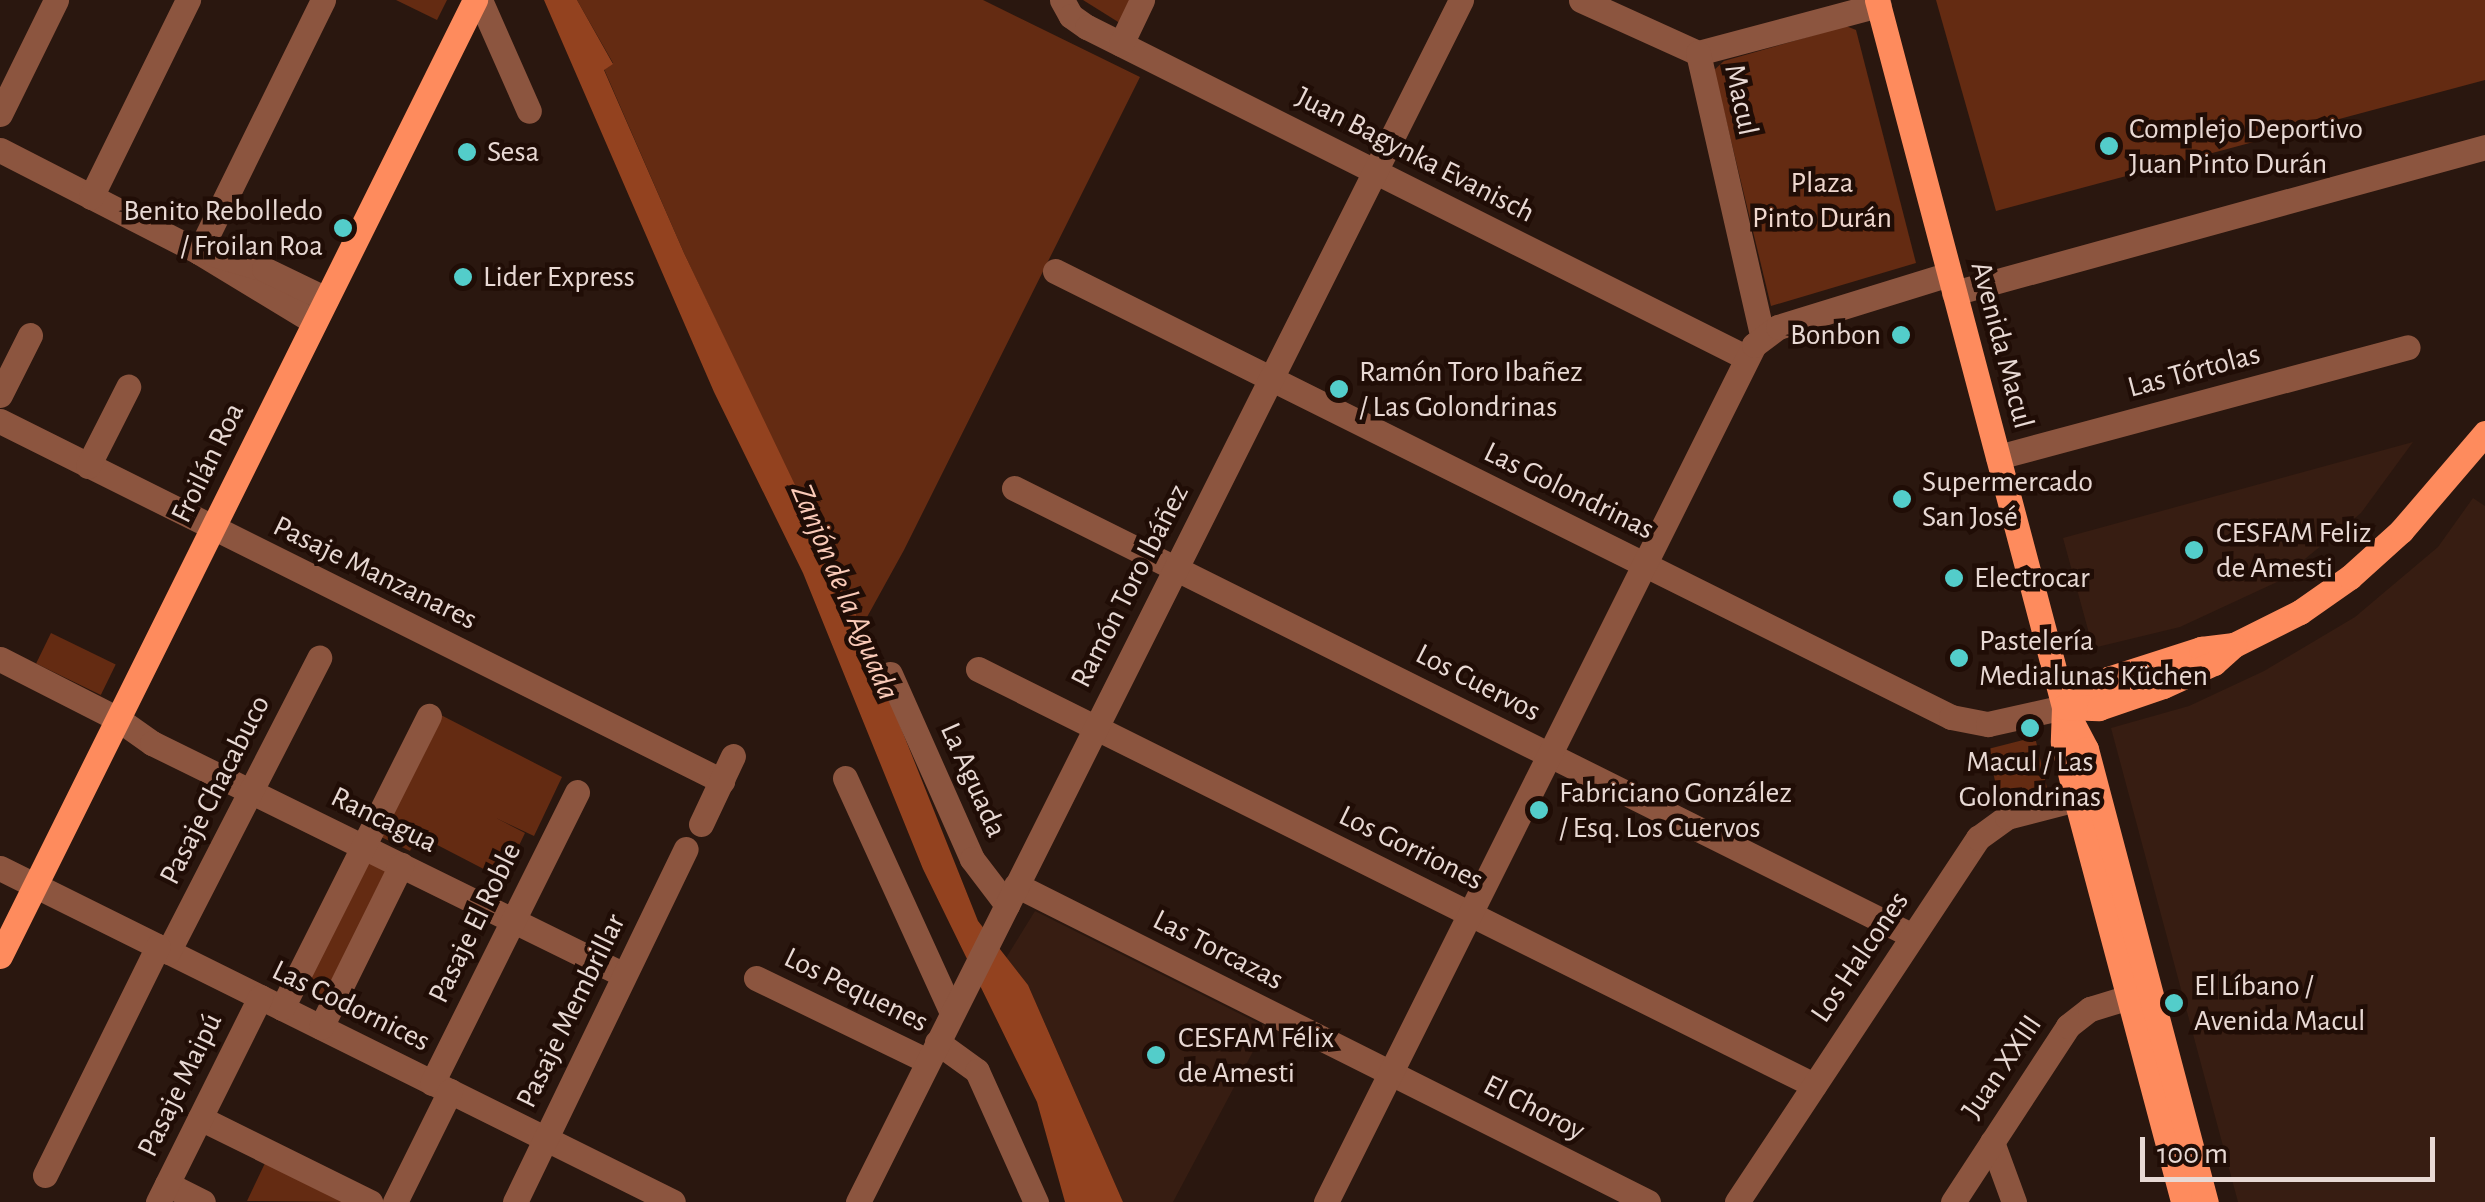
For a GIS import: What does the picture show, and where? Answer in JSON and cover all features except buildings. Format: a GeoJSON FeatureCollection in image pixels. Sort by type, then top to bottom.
{"type":"FeatureCollection","features":[{"type":"Feature","properties":{"kind":"main road","name":"Froilán Roa"},"geometry":{"type":"LineString","coordinates":[[0,956],[477,0]]}},
{"type":"Feature","properties":{"kind":"main road","name":"Avenida Macul"},"geometry":{"type":"LineString","coordinates":[[1878,3],[2064,707],[2086,748],[2206,1202]]}},
{"type":"Feature","properties":{"kind":"main road"},"geometry":{"type":"LineString","coordinates":[[2064,707],[2108,679],[2202,649],[2234,645],[2300,612],[2350,577],[2421,511],[2485,433]]}},
{"type":"Feature","properties":{"kind":"main road","name":"Avenida Macul"},"geometry":{"type":"LineString","coordinates":[[2064,707],[2063,742],[2076,799],[2183,1202]]}},
{"type":"Feature","properties":{"kind":"street"},"geometry":{"type":"LineString","coordinates":[[0,114],[56,0]]}},
{"type":"Feature","properties":{"kind":"street"},"geometry":{"type":"LineString","coordinates":[[91,196],[188,0]]}},
{"type":"Feature","properties":{"kind":"street"},"geometry":{"type":"LineString","coordinates":[[198,252],[323,0]]}},
{"type":"Feature","properties":{"kind":"street"},"geometry":{"type":"LineString","coordinates":[[477,0],[529,111]]}},
{"type":"Feature","properties":{"kind":"street","name":"Juan Bagynka Evanisch"},"geometry":{"type":"LineString","coordinates":[[1062,0],[1078,22],[1747,358]]}},
{"type":"Feature","properties":{"kind":"street"},"geometry":{"type":"LineString","coordinates":[[1121,44],[1142,0]]}},
{"type":"Feature","properties":{"kind":"street","name":"Ramón Toro Ibáñez"},"geometry":{"type":"LineString","coordinates":[[858,1202],[1460,0]]}},
{"type":"Feature","properties":{"kind":"street"},"geometry":{"type":"LineString","coordinates":[[1581,0],[1698,54],[1878,3]]}},
{"type":"Feature","properties":{"kind":"street","name":"Macul"},"geometry":{"type":"LineString","coordinates":[[1698,54],[1762,336]]}},
{"type":"Feature","properties":{"kind":"street"},"geometry":{"type":"LineString","coordinates":[[1332,1200],[1390,1072],[1747,358],[1762,336],[1904,284],[1952,283],[2485,147]]}},
{"type":"Feature","properties":{"kind":"street"},"geometry":{"type":"LineString","coordinates":[[0,150],[198,252],[264,269],[320,311]]}},
{"type":"Feature","properties":{"kind":"street","name":"Las Golondrinas"},"geometry":{"type":"LineString","coordinates":[[1055,270],[1962,721],[2004,722],[2064,707]]}},
{"type":"Feature","properties":{"kind":"street"},"geometry":{"type":"LineString","coordinates":[[0,395],[30,334]]}},
{"type":"Feature","properties":{"kind":"street","name":"Las Tórtolas"},"geometry":{"type":"LineString","coordinates":[[1998,457],[2408,347]]}},
{"type":"Feature","properties":{"kind":"street"},"geometry":{"type":"LineString","coordinates":[[88,466],[128,387]]}},
{"type":"Feature","properties":{"kind":"street","name":"Pasaje Manzanares"},"geometry":{"type":"LineString","coordinates":[[0,421],[722,781]]}},
{"type":"Feature","properties":{"kind":"street","name":"Los Cuervos"},"geometry":{"type":"LineString","coordinates":[[1014,488],[1912,936]]}},
{"type":"Feature","properties":{"kind":"street","name":"Rancagua"},"geometry":{"type":"LineString","coordinates":[[0,658],[118,719],[152,743],[624,976]]}},
{"type":"Feature","properties":{"kind":"street","name":"Pasaje Chacabuco"},"geometry":{"type":"LineString","coordinates":[[45,1175],[319,658]]}},
{"type":"Feature","properties":{"kind":"street","name":"Los Gorriones"},"geometry":{"type":"LineString","coordinates":[[978,669],[1814,1085]]}},
{"type":"Feature","properties":{"kind":"street","name":"La Aguada"},"geometry":{"type":"LineString","coordinates":[[890,674],[977,869],[1008,902]]}},
{"type":"Feature","properties":{"kind":"street","name":"Pasaje Maipú"},"geometry":{"type":"LineString","coordinates":[[162,1193],[200,1118],[363,846],[429,716]]}},
{"type":"Feature","properties":{"kind":"street"},"geometry":{"type":"LineString","coordinates":[[701,824],[733,756]]}},
{"type":"Feature","properties":{"kind":"street"},"geometry":{"type":"LineString","coordinates":[[845,778],[952,1012]]}},
{"type":"Feature","properties":{"kind":"street","name":"Pasaje El Roble"},"geometry":{"type":"LineString","coordinates":[[395,1202],[513,920],[577,792]]}},
{"type":"Feature","properties":{"kind":"street","name":"Los Halcones"},"geometry":{"type":"LineString","coordinates":[[1737,1202],[1983,832],[2007,817],[2076,799]]}},
{"type":"Feature","properties":{"kind":"street","name":"Pasaje Membrillar"},"geometry":{"type":"LineString","coordinates":[[515,1202],[686,848]]}},
{"type":"Feature","properties":{"kind":"street"},"geometry":{"type":"LineString","coordinates":[[321,1027],[402,866]]}},
{"type":"Feature","properties":{"kind":"street","name":"Las Codornices"},"geometry":{"type":"LineString","coordinates":[[0,868],[673,1202]]}},
{"type":"Feature","properties":{"kind":"street","name":"Las Torcazas"},"geometry":{"type":"LineString","coordinates":[[1008,902],[1390,1072]]}},
{"type":"Feature","properties":{"kind":"street","name":"Los Pequenes"},"geometry":{"type":"LineString","coordinates":[[756,978],[933,1052]]}},
{"type":"Feature","properties":{"kind":"street","name":"Juan XXIII"},"geometry":{"type":"LineString","coordinates":[[1953,1202],[2068,1026],[2090,1009],[2130,997]]}},
{"type":"Feature","properties":{"kind":"street"},"geometry":{"type":"LineString","coordinates":[[933,1052],[977,1070],[1036,1202]]}},
{"type":"Feature","properties":{"kind":"street","name":"El Choroy"},"geometry":{"type":"LineString","coordinates":[[1390,1072],[1648,1202]]}},
{"type":"Feature","properties":{"kind":"street"},"geometry":{"type":"LineString","coordinates":[[200,1118],[370,1202]]}},
{"type":"Feature","properties":{"kind":"street"},"geometry":{"type":"LineString","coordinates":[[1992,1142],[2014,1202]]}},
{"type":"Feature","properties":{"kind":"street"},"geometry":{"type":"LineString","coordinates":[[162,1193],[203,1202]]}},
{"type":"Feature","properties":{"kind":"shaded area","name":"CESFAM Feliz de Amesti"},"geometry":{"type":"Polygon","coordinates":[[[2413,442],[2361,513],[2277,582],[2180,627],[2093,648],[2063,538],[2413,442]]]}},
{"type":"Feature","properties":{"kind":"shaded area"},"geometry":{"type":"Polygon","coordinates":[[[2473,498],[2485,506],[2485,1202],[2238,1202],[2111,728],[2189,706],[2264,671],[2355,617],[2438,547],[2473,498]]]}},
{"type":"Feature","properties":{"kind":"shaded area","name":"CESFAM Félix de Amesti"},"geometry":{"type":"Polygon","coordinates":[[[1035,911],[1266,1027],[1173,1202],[1123,1202],[1028,985],[1006,958],[1035,911]]]}},
{"type":"Feature","properties":{"kind":"green space"},"geometry":{"type":"Polygon","coordinates":[[[396,0],[447,0],[437,20],[396,0]]]}},
{"type":"Feature","properties":{"kind":"green space"},"geometry":{"type":"Polygon","coordinates":[[[577,0],[983,0],[1140,77],[904,550],[861,628],[684,253],[604,69],[613,63],[577,0]]]}},
{"type":"Feature","properties":{"kind":"green space"},"geometry":{"type":"Polygon","coordinates":[[[1083,0],[1134,0],[1123,25],[1083,0]]]}},
{"type":"Feature","properties":{"kind":"green space","name":"Complejo Deportivo Juan Pinto Durán"},"geometry":{"type":"Polygon","coordinates":[[[1936,0],[2485,0],[2485,80],[1996,211],[1936,0]]]}},
{"type":"Feature","properties":{"kind":"green space","name":"Plaza Pinto Durán"},"geometry":{"type":"Polygon","coordinates":[[[1846,26],[1856,30],[1916,263],[1771,306],[1714,70],[1724,61],[1846,26]]]}},
{"type":"Feature","properties":{"kind":"green space"},"geometry":{"type":"Polygon","coordinates":[[[51,633],[116,665],[101,695],[36,664],[51,633]]]}},
{"type":"Feature","properties":{"kind":"green space"},"geometry":{"type":"Polygon","coordinates":[[[435,712],[562,777],[534,836],[496,818],[525,833],[503,879],[418,835],[410,851],[375,834],[435,712]]]}},
{"type":"Feature","properties":{"kind":"green space"},"geometry":{"type":"Polygon","coordinates":[[[2035,737],[2047,788],[1978,809],[1995,781],[1988,749],[2035,737]]]}},
{"type":"Feature","properties":{"kind":"green space"},"geometry":{"type":"Polygon","coordinates":[[[364,862],[388,869],[327,999],[301,986],[364,862]]]}},
{"type":"Feature","properties":{"kind":"green space"},"geometry":{"type":"Polygon","coordinates":[[[266,1161],[350,1202],[247,1201],[266,1161]]]}},
{"type":"Feature","properties":{"kind":"water","name":"Zanjón de la Aguada"},"geometry":{"type":"Polygon","coordinates":[[[544,0],[577,0],[613,64],[604,70],[684,253],[850,600],[978,921],[1028,985],[1123,1202],[1065,1202],[1037,1102],[923,869],[803,573],[714,392],[544,0]]]}},
{"type":"Feature","properties":{"kind":"place","name":"Complejo Deportivo Juan Pinto Durán"},"geometry":{"type":"Point","coordinates":[2109,146]}},
{"type":"Feature","properties":{"kind":"place","name":"Sesa"},"geometry":{"type":"Point","coordinates":[467,152]}},
{"type":"Feature","properties":{"kind":"place","name":"Benito Rebolledo / Froilan Roa"},"geometry":{"type":"Point","coordinates":[343,228]}},
{"type":"Feature","properties":{"kind":"place","name":"Lider Express"},"geometry":{"type":"Point","coordinates":[463,277]}},
{"type":"Feature","properties":{"kind":"place","name":"Bonbon"},"geometry":{"type":"Point","coordinates":[1901,335]}},
{"type":"Feature","properties":{"kind":"place","name":"Ramón Toro Ibañez / Las Golondrinas"},"geometry":{"type":"Point","coordinates":[1339,389]}},
{"type":"Feature","properties":{"kind":"place","name":"Supermercado San José"},"geometry":{"type":"Point","coordinates":[1902,499]}},
{"type":"Feature","properties":{"kind":"place","name":"CESFAM Feliz de Amesti"},"geometry":{"type":"Point","coordinates":[2194,550]}},
{"type":"Feature","properties":{"kind":"place","name":"Electrocar"},"geometry":{"type":"Point","coordinates":[1954,578]}},
{"type":"Feature","properties":{"kind":"place","name":"Pastelería Medialunas Küchen"},"geometry":{"type":"Point","coordinates":[1959,658]}},
{"type":"Feature","properties":{"kind":"place","name":"Macul / Las Golondrinas"},"geometry":{"type":"Point","coordinates":[2030,728]}},
{"type":"Feature","properties":{"kind":"place","name":"Fabriciano González / Esq. Los Cuervos"},"geometry":{"type":"Point","coordinates":[1539,810]}},
{"type":"Feature","properties":{"kind":"place","name":"El Líbano / Avenida Macul"},"geometry":{"type":"Point","coordinates":[2174,1003]}},
{"type":"Feature","properties":{"kind":"place","name":"CESFAM Félix de Amesti"},"geometry":{"type":"Point","coordinates":[1156,1055]}}]}
